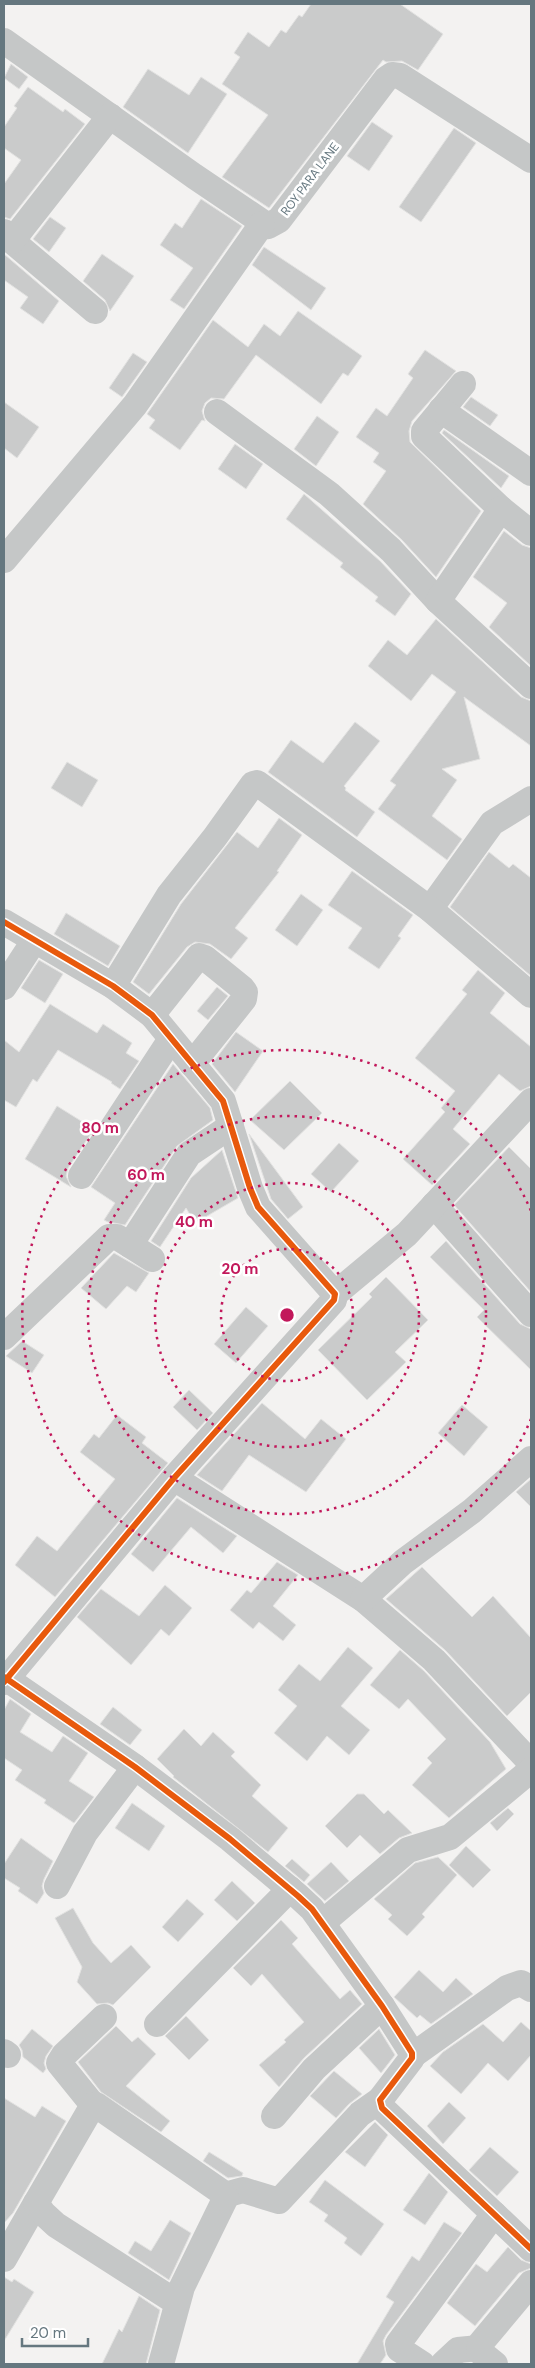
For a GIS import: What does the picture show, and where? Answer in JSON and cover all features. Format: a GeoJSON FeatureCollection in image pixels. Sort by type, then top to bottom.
{"type":"FeatureCollection","features":[{"type":"Feature","properties":{"kind":"street"},"geometry":{"type":"LineString","coordinates":[[4,43],[262,224],[135,405],[4,560]]}},
{"type":"Feature","properties":{"kind":"street","name":"ROY PARA LANE"},"geometry":{"type":"LineString","coordinates":[[262,224],[268,226],[279,220],[386,79],[392,75],[408,80],[531,160]]}},
{"type":"Feature","properties":{"kind":"street"},"geometry":{"type":"LineString","coordinates":[[95,312],[8,236],[110,116]]}},
{"type":"Feature","properties":{"kind":"street"},"geometry":{"type":"LineString","coordinates":[[463,384],[424,431],[424,436],[502,510],[531,533]]}},
{"type":"Feature","properties":{"kind":"street"},"geometry":{"type":"LineString","coordinates":[[441,410],[531,473]]}},
{"type":"Feature","properties":{"kind":"street"},"geometry":{"type":"LineString","coordinates":[[217,412],[329,494],[391,550],[438,601],[531,686]]}},
{"type":"Feature","properties":{"kind":"street"},"geometry":{"type":"LineString","coordinates":[[438,601],[502,510]]}},
{"type":"Feature","properties":{"kind":"street"},"geometry":{"type":"LineString","coordinates":[[113,986],[169,895],[255,783],[263,786],[430,909],[531,995]]}},
{"type":"Feature","properties":{"kind":"street"},"geometry":{"type":"LineString","coordinates":[[430,909],[492,823],[531,798]]}},
{"type":"Feature","properties":{"kind":"street"},"geometry":{"type":"LineString","coordinates":[[4,922],[113,986],[152,1016],[223,1101],[250,1188],[258,1207],[335,1294]]}},
{"type":"Feature","properties":{"kind":"street"},"geometry":{"type":"LineString","coordinates":[[4,987],[34,941]]}},
{"type":"Feature","properties":{"kind":"street"},"geometry":{"type":"LineString","coordinates":[[152,1016],[198,956],[205,958],[242,988],[245,992],[244,999],[192,1064]]}},
{"type":"Feature","properties":{"kind":"street"},"geometry":{"type":"LineString","coordinates":[[80,1176],[171,1039]]}},
{"type":"Feature","properties":{"kind":"street"},"geometry":{"type":"LineString","coordinates":[[412,2056],[382,2006],[312,1909],[230,1839],[135,1766],[5,1679],[174,1478],[334,1300],[335,1294],[407,1234],[531,1101]]}},
{"type":"Feature","properties":{"kind":"street"},"geometry":{"type":"LineString","coordinates":[[130,1245],[190,1154],[231,1126]]}},
{"type":"Feature","properties":{"kind":"street"},"geometry":{"type":"LineString","coordinates":[[434,1205],[531,1314]]}},
{"type":"Feature","properties":{"kind":"street"},"geometry":{"type":"LineString","coordinates":[[4,1337],[105,1239],[113,1236],[152,1259]]}},
{"type":"Feature","properties":{"kind":"street"},"geometry":{"type":"LineString","coordinates":[[363,1599],[403,1562],[472,1511],[531,1459]]}},
{"type":"Feature","properties":{"kind":"street"},"geometry":{"type":"LineString","coordinates":[[174,1478],[363,1599],[434,1660],[531,1763]]}},
{"type":"Feature","properties":{"kind":"street"},"geometry":{"type":"LineString","coordinates":[[57,1886],[85,1832],[135,1766]]}},
{"type":"Feature","properties":{"kind":"street"},"geometry":{"type":"LineString","coordinates":[[322,1923],[408,1850],[450,1837],[531,1770]]}},
{"type":"Feature","properties":{"kind":"street"},"geometry":{"type":"LineString","coordinates":[[157,2024],[290,1889]]}},
{"type":"Feature","properties":{"kind":"street"},"geometry":{"type":"LineString","coordinates":[[225,2195],[243,2190],[279,2201],[360,2114],[380,2100],[412,2056],[507,1988],[521,1983],[531,1989]]}},
{"type":"Feature","properties":{"kind":"street"},"geometry":{"type":"LineString","coordinates":[[274,2116],[314,2069],[382,2006]]}},
{"type":"Feature","properties":{"kind":"street"},"geometry":{"type":"LineString","coordinates":[[104,2017],[64,2055],[59,2063],[93,2105],[96,2104],[225,2195],[227,2200],[182,2287],[176,2302],[169,2341],[161,2364]]}},
{"type":"Feature","properties":{"kind":"street"},"geometry":{"type":"LineString","coordinates":[[380,2100],[382,2108],[531,2249]]}},
{"type":"Feature","properties":{"kind":"street"},"geometry":{"type":"LineString","coordinates":[[4,2260],[93,2105]]}},
{"type":"Feature","properties":{"kind":"street"},"geometry":{"type":"LineString","coordinates":[[36,2203],[43,2213],[56,2225],[176,2302]]}},
{"type":"Feature","properties":{"kind":"street"},"geometry":{"type":"LineString","coordinates":[[422,2364],[399,2349],[398,2344],[494,2214]]}},
{"type":"Feature","properties":{"kind":"street"},"geometry":{"type":"LineString","coordinates":[[487,2356],[482,2341],[531,2284]]}},
{"type":"Feature","properties":{"kind":"street"},"geometry":{"type":"LineString","coordinates":[[443,2364],[458,2350],[487,2356]]}},
{"type":"Feature","properties":{"kind":"building"},"geometry":{"type":"Polygon","coordinates":[[[311,4],[400,4],[443,34],[418,70],[402,61],[386,62],[383,60],[269,208],[222,177],[268,115],[222,84],[240,57],[234,53],[248,32],[269,47],[281,30],[286,33],[299,15],[302,17],[311,4]]]}},
{"type":"Feature","properties":{"kind":"building"},"geometry":{"type":"Polygon","coordinates":[[[11,64],[28,77],[19,89],[4,78],[11,64]]]}},
{"type":"Feature","properties":{"kind":"building"},"geometry":{"type":"Polygon","coordinates":[[[148,69],[189,95],[201,77],[227,94],[188,153],[123,107],[148,69]]]}},
{"type":"Feature","properties":{"kind":"building"},"geometry":{"type":"Polygon","coordinates":[[[28,87],[63,112],[65,109],[85,124],[10,219],[4,217],[4,184],[21,160],[4,148],[4,127],[17,108],[14,106],[28,87]]]}},
{"type":"Feature","properties":{"kind":"building"},"geometry":{"type":"Polygon","coordinates":[[[372,122],[393,136],[369,171],[347,156],[372,122]]]}},
{"type":"Feature","properties":{"kind":"building"},"geometry":{"type":"Polygon","coordinates":[[[454,128],[476,143],[421,222],[399,207],[454,128]]]}},
{"type":"Feature","properties":{"kind":"building"},"geometry":{"type":"Polygon","coordinates":[[[201,199],[242,226],[184,309],[170,300],[193,268],[160,245],[175,223],[182,228],[201,199]]]}},
{"type":"Feature","properties":{"kind":"building"},"geometry":{"type":"Polygon","coordinates":[[[50,217],[66,228],[49,252],[33,239],[50,217]]]}},
{"type":"Feature","properties":{"kind":"building"},"geometry":{"type":"Polygon","coordinates":[[[264,247],[326,288],[311,310],[252,265],[264,247]]]}},
{"type":"Feature","properties":{"kind":"building"},"geometry":{"type":"Polygon","coordinates":[[[4,254],[59,301],[43,324],[20,308],[28,297],[4,280],[4,254]]]}},
{"type":"Feature","properties":{"kind":"building"},"geometry":{"type":"Polygon","coordinates":[[[102,254],[134,276],[110,311],[105,300],[83,281],[102,254]]]}},
{"type":"Feature","properties":{"kind":"building"},"geometry":{"type":"Polygon","coordinates":[[[298,311],[362,356],[348,376],[343,373],[321,404],[256,355],[224,399],[211,398],[205,403],[202,411],[205,421],[202,420],[180,450],[149,428],[155,420],[147,414],[213,320],[248,347],[264,324],[280,336],[298,311]]]}},
{"type":"Feature","properties":{"kind":"building"},"geometry":{"type":"Polygon","coordinates":[[[425,350],[456,371],[412,421],[409,431],[410,442],[481,511],[436,577],[402,540],[363,504],[386,471],[373,462],[379,453],[356,437],[376,408],[387,416],[413,378],[408,374],[425,350]]]}},
{"type":"Feature","properties":{"kind":"building"},"geometry":{"type":"Polygon","coordinates":[[[133,353],[147,362],[122,397],[109,388],[133,353]]]}},
{"type":"Feature","properties":{"kind":"building"},"geometry":{"type":"Polygon","coordinates":[[[471,397],[498,415],[490,426],[463,407],[471,397]]]}},
{"type":"Feature","properties":{"kind":"building"},"geometry":{"type":"Polygon","coordinates":[[[4,402],[39,427],[17,458],[4,448],[4,402]]]}},
{"type":"Feature","properties":{"kind":"building"},"geometry":{"type":"Polygon","coordinates":[[[317,416],[339,432],[316,466],[294,449],[317,416]]]}},
{"type":"Feature","properties":{"kind":"building"},"geometry":{"type":"Polygon","coordinates":[[[444,430],[509,476],[501,488],[442,433],[444,430]]]}},
{"type":"Feature","properties":{"kind":"building"},"geometry":{"type":"Polygon","coordinates":[[[235,444],[263,464],[246,489],[218,469],[235,444]]]}},
{"type":"Feature","properties":{"kind":"building"},"geometry":{"type":"Polygon","coordinates":[[[304,494],[380,561],[411,594],[395,616],[375,601],[378,597],[340,567],[343,563],[286,519],[304,494]]]}},
{"type":"Feature","properties":{"kind":"building"},"geometry":{"type":"Polygon","coordinates":[[[504,531],[522,545],[531,548],[531,666],[489,627],[507,603],[473,577],[504,531]]]}},
{"type":"Feature","properties":{"kind":"building"},"geometry":{"type":"Polygon","coordinates":[[[436,619],[521,697],[531,701],[531,746],[464,697],[480,759],[442,769],[457,780],[432,816],[462,839],[447,860],[378,809],[396,785],[390,781],[456,692],[432,674],[411,701],[368,666],[388,640],[407,655],[436,619]]]}},
{"type":"Feature","properties":{"kind":"building"},"geometry":{"type":"Polygon","coordinates":[[[355,722],[380,741],[344,786],[345,790],[375,812],[357,837],[268,772],[291,740],[323,763],[355,722]]]}},
{"type":"Feature","properties":{"kind":"building"},"geometry":{"type":"Polygon","coordinates":[[[67,762],[98,780],[82,807],[51,788],[67,762]]]}},
{"type":"Feature","properties":{"kind":"building"},"geometry":{"type":"Polygon","coordinates":[[[279,818],[302,835],[277,871],[279,872],[235,928],[248,938],[231,959],[210,944],[195,942],[187,947],[149,994],[133,982],[181,904],[237,832],[258,848],[279,818]]]}},
{"type":"Feature","properties":{"kind":"building"},"geometry":{"type":"Polygon","coordinates":[[[489,852],[509,868],[513,864],[531,878],[531,976],[450,907],[489,852]]]}},
{"type":"Feature","properties":{"kind":"building"},"geometry":{"type":"Polygon","coordinates":[[[352,871],[413,915],[398,936],[401,938],[379,969],[348,948],[362,928],[328,905],[352,871]]]}},
{"type":"Feature","properties":{"kind":"building"},"geometry":{"type":"Polygon","coordinates":[[[301,894],[323,910],[297,946],[275,930],[301,894]]]}},
{"type":"Feature","properties":{"kind":"building"},"geometry":{"type":"Polygon","coordinates":[[[66,913],[120,946],[108,966],[54,934],[66,913]]]}},
{"type":"Feature","properties":{"kind":"building"},"geometry":{"type":"Polygon","coordinates":[[[39,960],[63,974],[45,1003],[21,988],[39,960]]]}},
{"type":"Feature","properties":{"kind":"building"},"geometry":{"type":"Polygon","coordinates":[[[478,970],[505,993],[490,1013],[531,1047],[531,1086],[520,1091],[499,1074],[453,1129],[470,1144],[432,1185],[403,1159],[445,1112],[441,1108],[455,1091],[415,1058],[467,994],[462,990],[478,970]]]}},
{"type":"Feature","properties":{"kind":"building"},"geometry":{"type":"Polygon","coordinates":[[[217,987],[228,996],[208,1020],[197,1011],[217,987]]]}},
{"type":"Feature","properties":{"kind":"building"},"geometry":{"type":"Polygon","coordinates":[[[50,1004],[97,1033],[103,1024],[132,1043],[126,1053],[139,1061],[120,1089],[112,1082],[58,1050],[37,1082],[33,1079],[16,1107],[4,1100],[4,1040],[19,1052],[50,1004]]]}},
{"type":"Feature","properties":{"kind":"building"},"geometry":{"type":"Polygon","coordinates":[[[236,1032],[263,1051],[235,1092],[212,1064],[236,1032]]]}},
{"type":"Feature","properties":{"kind":"building"},"geometry":{"type":"Polygon","coordinates":[[[173,1064],[210,1108],[213,1120],[177,1146],[125,1225],[108,1222],[104,1220],[115,1203],[91,1187],[173,1064]]]}},
{"type":"Feature","properties":{"kind":"building"},"geometry":{"type":"Polygon","coordinates":[[[290,1081],[322,1113],[284,1150],[250,1120],[290,1081]]]}},
{"type":"Feature","properties":{"kind":"building"},"geometry":{"type":"Polygon","coordinates":[[[57,1106],[94,1129],[68,1168],[66,1176],[71,1187],[25,1159],[57,1106]]]}},
{"type":"Feature","properties":{"kind":"building"},"geometry":{"type":"Polygon","coordinates":[[[249,1134],[303,1207],[288,1219],[271,1199],[249,1134]]]}},
{"type":"Feature","properties":{"kind":"building"},"geometry":{"type":"Polygon","coordinates":[[[339,1143],[359,1161],[331,1192],[311,1174],[339,1143]]]}},
{"type":"Feature","properties":{"kind":"building"},"geometry":{"type":"Polygon","coordinates":[[[509,1147],[531,1169],[531,1292],[454,1205],[509,1147]]]}},
{"type":"Feature","properties":{"kind":"building"},"geometry":{"type":"Polygon","coordinates":[[[222,1150],[238,1198],[195,1223],[186,1208],[160,1247],[151,1241],[191,1178],[222,1150]]]}},
{"type":"Feature","properties":{"kind":"building"},"geometry":{"type":"Polygon","coordinates":[[[446,1241],[520,1324],[531,1329],[531,1370],[477,1317],[484,1310],[430,1257],[446,1241]]]}},
{"type":"Feature","properties":{"kind":"building"},"geometry":{"type":"Polygon","coordinates":[[[114,1253],[149,1273],[136,1292],[127,1286],[106,1309],[81,1288],[114,1253]]]}},
{"type":"Feature","properties":{"kind":"building"},"geometry":{"type":"Polygon","coordinates":[[[386,1277],[428,1320],[395,1352],[406,1362],[367,1400],[318,1350],[372,1297],[369,1294],[386,1277]]]}},
{"type":"Feature","properties":{"kind":"building"},"geometry":{"type":"Polygon","coordinates":[[[246,1307],[268,1326],[236,1363],[214,1344],[246,1307]]]}},
{"type":"Feature","properties":{"kind":"building"},"geometry":{"type":"Polygon","coordinates":[[[22,1341],[44,1355],[32,1373],[6,1356],[22,1341]]]}},
{"type":"Feature","properties":{"kind":"building"},"geometry":{"type":"Polygon","coordinates":[[[189,1390],[213,1413],[197,1430],[173,1407],[189,1390]]]}},
{"type":"Feature","properties":{"kind":"building"},"geometry":{"type":"Polygon","coordinates":[[[262,1403],[305,1439],[321,1419],[346,1439],[306,1492],[249,1455],[222,1491],[197,1475],[262,1403]]]}},
{"type":"Feature","properties":{"kind":"building"},"geometry":{"type":"Polygon","coordinates":[[[462,1405],[488,1427],[464,1456],[438,1433],[462,1405]]]}},
{"type":"Feature","properties":{"kind":"building"},"geometry":{"type":"Polygon","coordinates":[[[117,1415],[146,1437],[142,1443],[168,1463],[55,1597],[15,1565],[37,1536],[57,1551],[115,1479],[80,1452],[94,1434],[99,1438],[117,1415]]]}},
{"type":"Feature","properties":{"kind":"building"},"geometry":{"type":"Polygon","coordinates":[[[531,1479],[531,1507],[516,1492],[531,1479]]]}},
{"type":"Feature","properties":{"kind":"building"},"geometry":{"type":"Polygon","coordinates":[[[177,1498],[237,1536],[223,1553],[191,1527],[153,1572],[131,1554],[177,1498]]]}},
{"type":"Feature","properties":{"kind":"building"},"geometry":{"type":"Polygon","coordinates":[[[277,1562],[298,1575],[273,1606],[296,1625],[283,1641],[259,1622],[253,1629],[230,1610],[247,1590],[251,1593],[277,1562]]]}},
{"type":"Feature","properties":{"kind":"building"},"geometry":{"type":"Polygon","coordinates":[[[422,1567],[472,1617],[493,1596],[531,1638],[531,1692],[507,1716],[445,1650],[386,1599],[422,1567]]]}},
{"type":"Feature","properties":{"kind":"building"},"geometry":{"type":"Polygon","coordinates":[[[165,1585],[192,1608],[169,1636],[161,1629],[131,1665],[77,1617],[101,1589],[139,1616],[165,1585]]]}},
{"type":"Feature","properties":{"kind":"building"},"geometry":{"type":"Polygon","coordinates":[[[348,1647],[373,1668],[341,1706],[370,1730],[349,1755],[327,1736],[307,1761],[274,1733],[297,1706],[278,1690],[299,1664],[320,1681],[348,1647]]]}},
{"type":"Feature","properties":{"kind":"building"},"geometry":{"type":"Polygon","coordinates":[[[400,1650],[424,1671],[490,1742],[506,1769],[449,1818],[412,1785],[432,1763],[427,1758],[446,1739],[408,1699],[399,1709],[370,1685],[400,1650]]]}},
{"type":"Feature","properties":{"kind":"building"},"geometry":{"type":"Polygon","coordinates":[[[10,1699],[31,1714],[20,1732],[52,1752],[63,1736],[88,1753],[69,1781],[94,1797],[74,1823],[44,1803],[46,1800],[15,1780],[22,1770],[4,1758],[4,1710],[10,1699]]]}},
{"type":"Feature","properties":{"kind":"building"},"geometry":{"type":"Polygon","coordinates":[[[113,1707],[142,1730],[130,1745],[100,1724],[113,1707]]]}},
{"type":"Feature","properties":{"kind":"building"},"geometry":{"type":"Polygon","coordinates":[[[184,1729],[201,1746],[213,1732],[235,1752],[231,1756],[261,1785],[252,1796],[288,1828],[268,1852],[173,1777],[157,1759],[184,1729]]]}},
{"type":"Feature","properties":{"kind":"building"},"geometry":{"type":"Polygon","coordinates":[[[357,1794],[364,1794],[384,1814],[388,1810],[412,1833],[399,1838],[380,1854],[360,1835],[347,1848],[325,1826],[357,1794]]]}},
{"type":"Feature","properties":{"kind":"building"},"geometry":{"type":"Polygon","coordinates":[[[132,1803],[165,1826],[149,1851],[115,1828],[132,1803]]]}},
{"type":"Feature","properties":{"kind":"building"},"geometry":{"type":"Polygon","coordinates":[[[508,1808],[514,1814],[497,1831],[490,1823],[508,1808]]]}},
{"type":"Feature","properties":{"kind":"building"},"geometry":{"type":"Polygon","coordinates":[[[21,1838],[53,1861],[42,1886],[44,1893],[37,1904],[18,1891],[20,1888],[4,1878],[4,1864],[21,1838]]]}},
{"type":"Feature","properties":{"kind":"building"},"geometry":{"type":"Polygon","coordinates":[[[466,1846],[491,1870],[473,1888],[449,1865],[466,1846]]]}},
{"type":"Feature","properties":{"kind":"building"},"geometry":{"type":"Polygon","coordinates":[[[438,1857],[457,1875],[422,1914],[425,1917],[407,1936],[388,1919],[392,1915],[374,1899],[415,1863],[438,1857]]]}},
{"type":"Feature","properties":{"kind":"building"},"geometry":{"type":"Polygon","coordinates":[[[292,1859],[310,1875],[304,1882],[285,1866],[292,1859]]]}},
{"type":"Feature","properties":{"kind":"building"},"geometry":{"type":"Polygon","coordinates":[[[331,1862],[349,1881],[325,1901],[307,1884],[331,1862]]]}},
{"type":"Feature","properties":{"kind":"building"},"geometry":{"type":"Polygon","coordinates":[[[232,1881],[255,1903],[237,1921],[214,1900],[232,1881]]]}},
{"type":"Feature","properties":{"kind":"building"},"geometry":{"type":"Polygon","coordinates":[[[187,1899],[204,1914],[178,1942],[162,1927],[187,1899]]]}},
{"type":"Feature","properties":{"kind":"building"},"geometry":{"type":"Polygon","coordinates":[[[73,1908],[93,1943],[111,1963],[131,1945],[151,1967],[113,2005],[108,2003],[97,2004],[77,1982],[82,1967],[55,1918],[73,1908]]]}},
{"type":"Feature","properties":{"kind":"building"},"geometry":{"type":"Polygon","coordinates":[[[281,1920],[298,1938],[292,1944],[340,1999],[350,1990],[362,2004],[304,2058],[279,2087],[259,2065],[286,2042],[284,2040],[304,2022],[262,1974],[251,1986],[233,1968],[281,1920]]]}},
{"type":"Feature","properties":{"kind":"building"},"geometry":{"type":"Polygon","coordinates":[[[419,1970],[443,1992],[456,1978],[473,1994],[431,2024],[420,2015],[417,2018],[394,1997],[419,1970]]]}},
{"type":"Feature","properties":{"kind":"building"},"geometry":{"type":"Polygon","coordinates":[[[186,2016],[209,2040],[189,2060],[165,2036],[186,2016]]]}},
{"type":"Feature","properties":{"kind":"building"},"geometry":{"type":"Polygon","coordinates":[[[521,2022],[531,2031],[531,2055],[508,2081],[488,2063],[461,2094],[430,2066],[443,2052],[483,2024],[503,2042],[521,2022]]]}},
{"type":"Feature","properties":{"kind":"building"},"geometry":{"type":"Polygon","coordinates":[[[116,2026],[132,2042],[138,2037],[156,2054],[126,2086],[170,2121],[161,2132],[101,2092],[78,2062],[116,2026]]]}},
{"type":"Feature","properties":{"kind":"building"},"geometry":{"type":"Polygon","coordinates":[[[32,2029],[53,2046],[46,2056],[44,2063],[46,2069],[43,2073],[23,2057],[19,2045],[32,2029]]]}},
{"type":"Feature","properties":{"kind":"building"},"geometry":{"type":"Polygon","coordinates":[[[379,2029],[395,2055],[381,2073],[359,2048],[379,2029]]]}},
{"type":"Feature","properties":{"kind":"building"},"geometry":{"type":"Polygon","coordinates":[[[334,2071],[362,2094],[336,2118],[310,2096],[334,2071]]]}},
{"type":"Feature","properties":{"kind":"building"},"geometry":{"type":"Polygon","coordinates":[[[4,2098],[35,2117],[42,2106],[66,2121],[13,2213],[4,2223],[4,2098]]]}},
{"type":"Feature","properties":{"kind":"building"},"geometry":{"type":"Polygon","coordinates":[[[449,2102],[466,2118],[443,2144],[427,2126],[449,2102]]]}},
{"type":"Feature","properties":{"kind":"building"},"geometry":{"type":"Polygon","coordinates":[[[375,2122],[388,2135],[365,2167],[345,2152],[375,2122]]]}},
{"type":"Feature","properties":{"kind":"building"},"geometry":{"type":"Polygon","coordinates":[[[490,2147],[519,2172],[497,2196],[469,2170],[490,2147]]]}},
{"type":"Feature","properties":{"kind":"building"},"geometry":{"type":"Polygon","coordinates":[[[209,2152],[243,2173],[242,2176],[228,2178],[203,2161],[209,2152]]]}},
{"type":"Feature","properties":{"kind":"building"},"geometry":{"type":"Polygon","coordinates":[[[429,2173],[448,2192],[425,2225],[403,2210],[429,2173]]]}},
{"type":"Feature","properties":{"kind":"building"},"geometry":{"type":"Polygon","coordinates":[[[325,2180],[384,2224],[361,2256],[344,2243],[347,2238],[324,2221],[328,2215],[309,2202],[325,2180]]]}},
{"type":"Feature","properties":{"kind":"building"},"geometry":{"type":"Polygon","coordinates":[[[170,2220],[191,2233],[169,2280],[128,2253],[135,2241],[151,2251],[170,2220]]]}},
{"type":"Feature","properties":{"kind":"building"},"geometry":{"type":"Polygon","coordinates":[[[444,2222],[462,2233],[386,2335],[383,2341],[386,2355],[380,2364],[357,2364],[394,2302],[386,2297],[412,2256],[419,2261],[444,2222]]]}},
{"type":"Feature","properties":{"kind":"building"},"geometry":{"type":"Polygon","coordinates":[[[508,2247],[521,2260],[531,2264],[531,2268],[519,2273],[475,2326],[447,2303],[476,2264],[487,2272],[508,2247]]]}},
{"type":"Feature","properties":{"kind":"building"},"geometry":{"type":"Polygon","coordinates":[[[4,2277],[12,2282],[14,2279],[34,2292],[4,2341],[4,2277]]]}},
{"type":"Feature","properties":{"kind":"building"},"geometry":{"type":"Polygon","coordinates":[[[139,2296],[160,2310],[146,2364],[102,2364],[119,2329],[122,2332],[139,2296]]]}},
{"type":"Feature","properties":{"kind":"cycle path"},"geometry":{"type":"LineString","coordinates":[[4,922],[113,986],[152,1015],[223,1101],[250,1188],[258,1207],[335,1294],[334,1300],[174,1478],[4,1682]]}},
{"type":"Feature","properties":{"kind":"cycle path"},"geometry":{"type":"LineString","coordinates":[[4,1677],[135,1767],[230,1839],[312,1909],[382,2006],[412,2053],[412,2058],[380,2100],[382,2108],[531,2249]]}}]}
